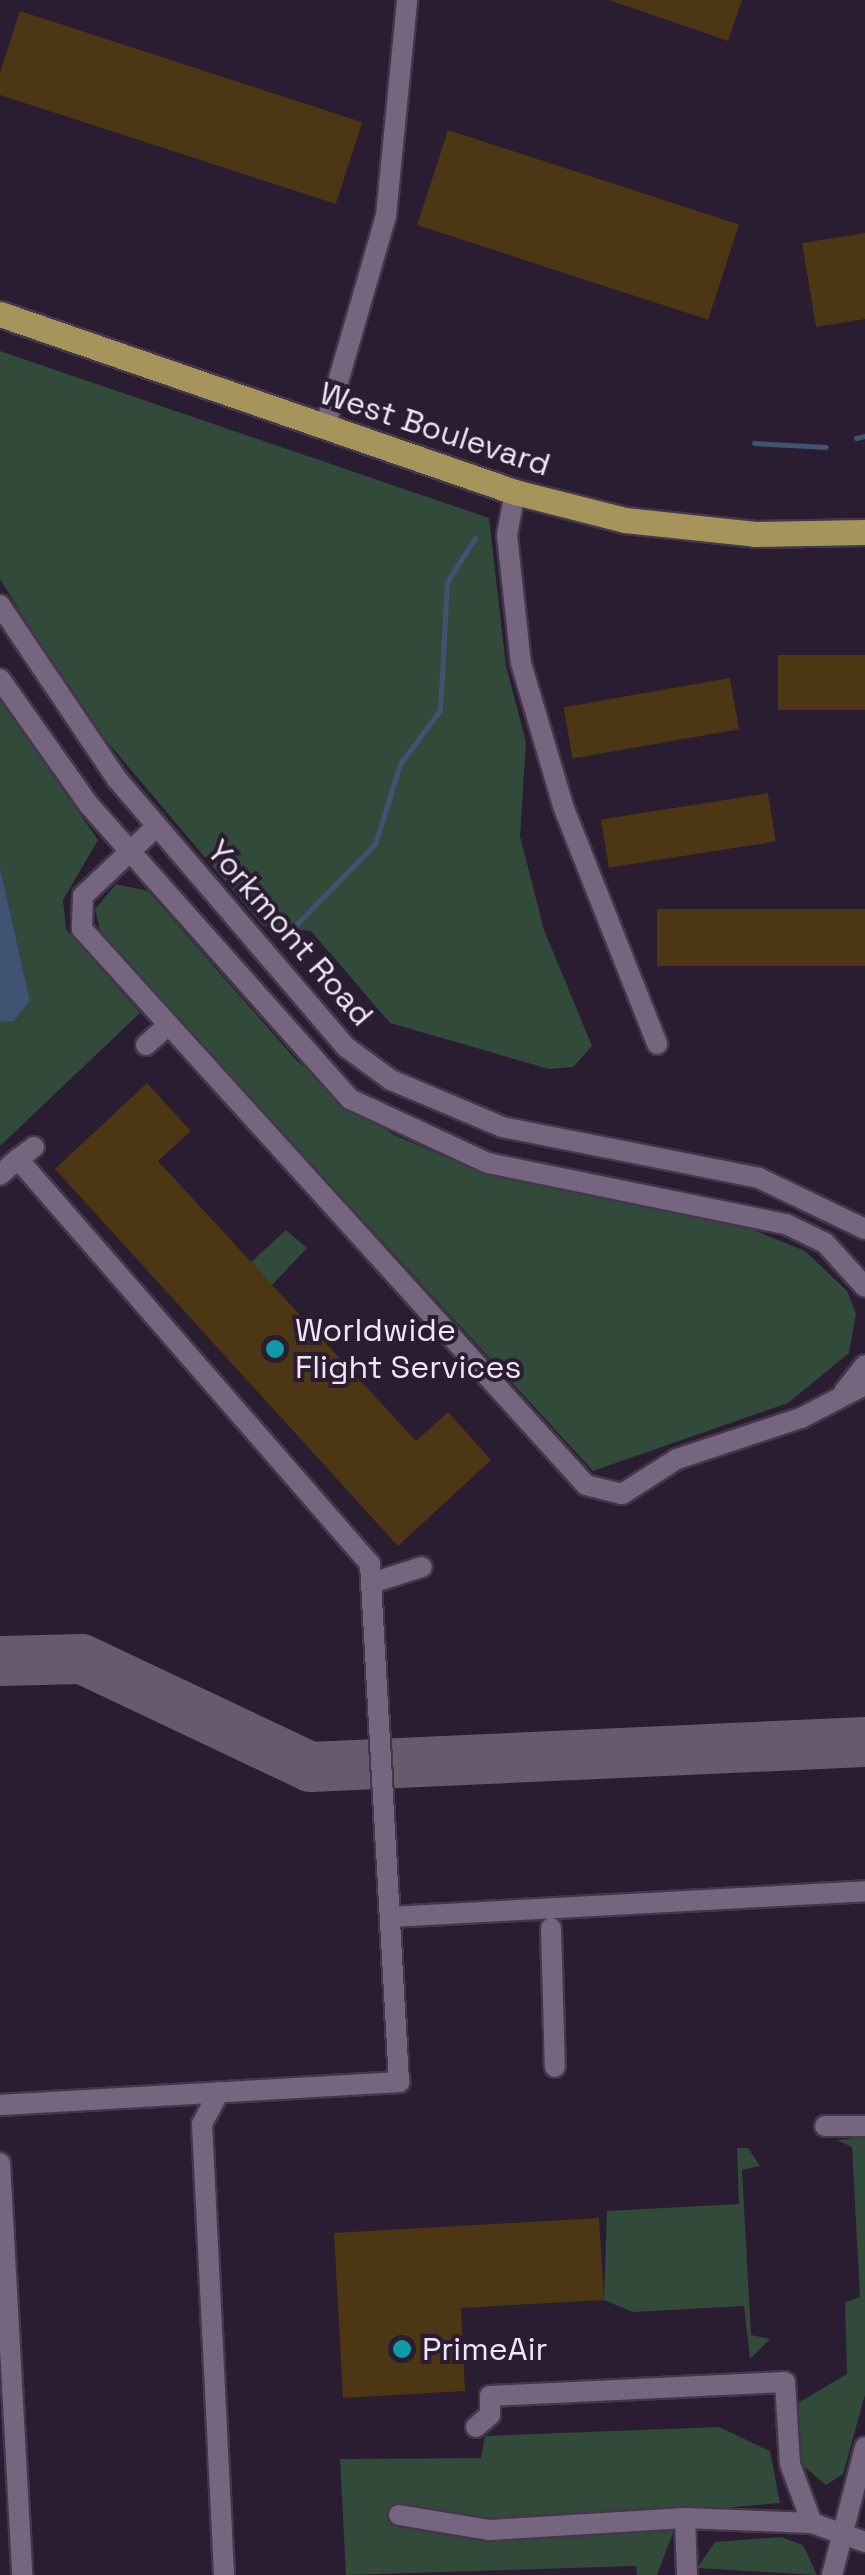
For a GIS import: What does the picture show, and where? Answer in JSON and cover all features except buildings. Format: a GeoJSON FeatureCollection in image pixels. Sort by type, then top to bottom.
{"type":"FeatureCollection","features":[{"type":"Feature","properties":{"kind":"main road","name":"West Boulevard"},"geometry":{"type":"LineString","coordinates":[[0,314],[515,492],[684,530],[865,532]]}},
{"type":"Feature","properties":{"kind":"street"},"geometry":{"type":"LineString","coordinates":[[325,427],[386,216],[407,0]]}},
{"type":"Feature","properties":{"kind":"street"},"geometry":{"type":"LineString","coordinates":[[515,492],[507,535],[521,663],[563,806],[658,1044]]}},
{"type":"Feature","properties":{"kind":"street","name":"Yorkmont Road"},"geometry":{"type":"LineString","coordinates":[[0,605],[74,723],[158,826],[346,1047],[391,1080],[502,1127],[759,1178],[865,1229]]}},
{"type":"Feature","properties":{"kind":"street","name":"Yorkmont Road"},"geometry":{"type":"LineString","coordinates":[[0,679],[128,850],[314,1064],[370,1112],[488,1163],[786,1224],[837,1253],[865,1287]]}},
{"type":"Feature","properties":{"kind":"street"},"geometry":{"type":"LineString","coordinates":[[158,826],[83,896],[82,929],[586,1485],[611,1496],[645,1477],[865,1384]]}},
{"type":"Feature","properties":{"kind":"street"},"geometry":{"type":"LineString","coordinates":[[146,1045],[168,1024]]}},
{"type":"Feature","properties":{"kind":"street"},"geometry":{"type":"LineString","coordinates":[[0,1175],[26,1153],[360,1544],[375,1582],[399,2082],[0,2105]]}},
{"type":"Feature","properties":{"kind":"street"},"geometry":{"type":"LineString","coordinates":[[842,1394],[865,1365]]}},
{"type":"Feature","properties":{"kind":"street"},"geometry":{"type":"LineString","coordinates":[[375,1582],[422,1566]]}},
{"type":"Feature","properties":{"kind":"street"},"geometry":{"type":"LineString","coordinates":[[391,1917],[865,1891]]}},
{"type":"Feature","properties":{"kind":"street"},"geometry":{"type":"LineString","coordinates":[[551,1928],[556,2066]]}},
{"type":"Feature","properties":{"kind":"street"},"geometry":{"type":"LineString","coordinates":[[219,2092],[202,2124],[224,2575]]}},
{"type":"Feature","properties":{"kind":"street"},"geometry":{"type":"LineString","coordinates":[[825,2126],[865,2126]]}},
{"type":"Feature","properties":{"kind":"street"},"geometry":{"type":"LineString","coordinates":[[0,2164],[22,2575]]}},
{"type":"Feature","properties":{"kind":"street"},"geometry":{"type":"LineString","coordinates":[[476,2427],[490,2416],[490,2396],[786,2382],[790,2464],[812,2523]]}},
{"type":"Feature","properties":{"kind":"street"},"geometry":{"type":"LineString","coordinates":[[832,2575],[865,2447]]}},
{"type":"Feature","properties":{"kind":"street"},"geometry":{"type":"LineString","coordinates":[[399,2514],[490,2530],[685,2518],[812,2523],[865,2542]]}},
{"type":"Feature","properties":{"kind":"street"},"geometry":{"type":"LineString","coordinates":[[685,2518],[687,2575]]}},
{"type":"Feature","properties":{"kind":"green space"},"geometry":{"type":"Polygon","coordinates":[[[0,351],[489,518],[506,666],[526,742],[520,836],[544,930],[592,1046],[573,1067],[549,1069],[390,1023],[311,931],[263,926],[82,712],[0,579],[0,351]]]}},
{"type":"Feature","properties":{"kind":"green space"},"geometry":{"type":"Polygon","coordinates":[[[0,700],[98,840],[63,900],[66,929],[140,1013],[0,1146],[0,1022],[14,1020],[30,1001],[0,867],[0,700]]]}},
{"type":"Feature","properties":{"kind":"green space"},"geometry":{"type":"Polygon","coordinates":[[[116,884],[148,891],[297,1061],[392,1134],[485,1174],[739,1224],[805,1251],[847,1291],[856,1314],[849,1353],[788,1403],[593,1471],[101,934],[95,909],[116,884]]]}},
{"type":"Feature","properties":{"kind":"green space"},"geometry":{"type":"Polygon","coordinates":[[[286,1230],[307,1248],[272,1285],[251,1262],[286,1230]]]}},
{"type":"Feature","properties":{"kind":"green space"},"geometry":{"type":"Polygon","coordinates":[[[865,2137],[865,2395],[843,2474],[826,2485],[802,2465],[798,2403],[847,2374],[845,2302],[860,2297],[852,2147],[837,2140],[865,2137]]]}},
{"type":"Feature","properties":{"kind":"green space"},"geometry":{"type":"Polygon","coordinates":[[[737,2148],[748,2148],[760,2166],[742,2170],[751,2335],[770,2339],[750,2359],[744,2306],[633,2312],[604,2300],[607,2211],[739,2204],[737,2148]]]}},
{"type":"Feature","properties":{"kind":"green space"},"geometry":{"type":"Polygon","coordinates":[[[719,2427],[770,2451],[780,2503],[701,2510],[676,2525],[657,2575],[637,2575],[636,2566],[346,2575],[340,2459],[481,2458],[485,2436],[719,2427]]]}},
{"type":"Feature","properties":{"kind":"green space"},"geometry":{"type":"Polygon","coordinates":[[[781,2537],[803,2545],[817,2575],[697,2568],[715,2542],[781,2537]]]}},
{"type":"Feature","properties":{"kind":"water"},"geometry":{"type":"Polygon","coordinates":[[[0,867],[30,1001],[14,1021],[0,1022],[0,867]]]}},
{"type":"Feature","properties":{"kind":"waterway"},"geometry":{"type":"LineString","coordinates":[[856,438],[865,436]]}},
{"type":"Feature","properties":{"kind":"waterway"},"geometry":{"type":"LineString","coordinates":[[754,443],[826,447]]}},
{"type":"Feature","properties":{"kind":"waterway"},"geometry":{"type":"LineString","coordinates":[[290,931],[375,844],[400,764],[440,710],[447,582],[475,538]]}},
{"type":"Feature","properties":{"kind":"taxiway"},"geometry":{"type":"LineString","coordinates":[[0,1661],[82,1659],[310,1767],[865,1742]]}},
{"type":"Feature","properties":{"kind":"place","name":"Worldwide Flight Services"},"geometry":{"type":"Point","coordinates":[275,1349]}},
{"type":"Feature","properties":{"kind":"place","name":"PrimeAir"},"geometry":{"type":"Point","coordinates":[402,2349]}}]}
